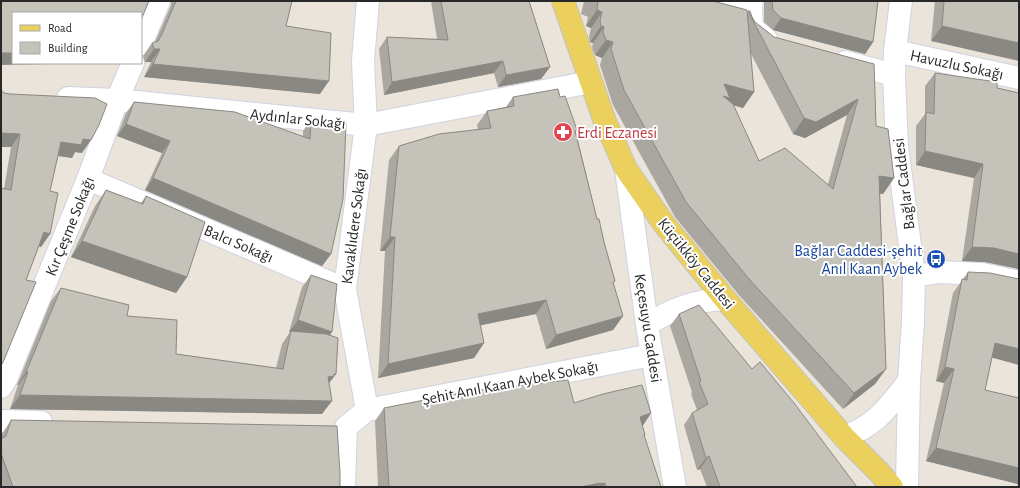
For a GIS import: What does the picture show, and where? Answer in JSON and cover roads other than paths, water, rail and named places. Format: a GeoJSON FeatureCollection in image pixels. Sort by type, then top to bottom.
{"type":"FeatureCollection","features":[{"type":"Feature","properties":{"kind":"main road","name":"Küçükköy Caddesi"},"geometry":{"type":"LineString","coordinates":[[563,1],[604,119],[626,169],[664,224],[725,299],[844,437],[892,487]]}},
{"type":"Feature","properties":{"kind":"street"},"geometry":{"type":"LineString","coordinates":[[142,42],[159,1]]}},
{"type":"Feature","properties":{"kind":"street","name":"Kavaklıdere Sokağı"},"geometry":{"type":"LineString","coordinates":[[367,410],[345,288],[366,125],[363,61],[368,1]]}},
{"type":"Feature","properties":{"kind":"street"},"geometry":{"type":"LineString","coordinates":[[722,1],[752,4],[752,28],[767,41],[782,45]]}},
{"type":"Feature","properties":{"kind":"street","name":"Bağlar Caddesi"},"geometry":{"type":"LineString","coordinates":[[901,1],[895,50],[894,75],[897,146],[914,276],[909,382],[907,487]]}},
{"type":"Feature","properties":{"kind":"street","name":"Havuzlu Sokağı"},"geometry":{"type":"LineString","coordinates":[[895,50],[1019,78]]}},
{"type":"Feature","properties":{"kind":"street"},"geometry":{"type":"LineString","coordinates":[[827,57],[894,75]]}},
{"type":"Feature","properties":{"kind":"street","name":"Kır Çeşme Sokağı"},"geometry":{"type":"LineString","coordinates":[[1,387],[6,379],[88,179],[117,100],[133,64]]}},
{"type":"Feature","properties":{"kind":"street","name":"Aydınlar Sokağı"},"geometry":{"type":"LineString","coordinates":[[48,97],[117,100],[366,125],[591,82]]}},
{"type":"Feature","properties":{"kind":"street","name":"Keçesuyu Caddesi"},"geometry":{"type":"LineString","coordinates":[[626,169],[647,325],[675,487]]}},
{"type":"Feature","properties":{"kind":"street","name":"Balcı Sokağı"},"geometry":{"type":"LineString","coordinates":[[88,179],[345,288]]}},
{"type":"Feature","properties":{"kind":"street"},"geometry":{"type":"LineString","coordinates":[[914,276],[940,272],[982,274],[1019,282]]}},
{"type":"Feature","properties":{"kind":"street"},"geometry":{"type":"LineString","coordinates":[[647,325],[662,315],[692,303],[725,299]]}},
{"type":"Feature","properties":{"kind":"street","name":"Şehit Anıl Kaan Aybek Sokağı"},"geometry":{"type":"LineString","coordinates":[[367,410],[652,354]]}},
{"type":"Feature","properties":{"kind":"street"},"geometry":{"type":"LineString","coordinates":[[844,437],[857,433],[877,419],[909,382]]}},
{"type":"Feature","properties":{"kind":"street"},"geometry":{"type":"LineString","coordinates":[[322,427],[346,427],[367,410]]}},
{"type":"Feature","properties":{"kind":"street"},"geometry":{"type":"LineString","coordinates":[[1,421],[64,422]]}},
{"type":"Feature","properties":{"kind":"street"},"geometry":{"type":"LineString","coordinates":[[344,487],[346,427]]}},
{"type":"Feature","properties":{"kind":"place","name":"Erdi Eczanesi"},"geometry":{"type":"Point","coordinates":[563,132]}},
{"type":"Feature","properties":{"kind":"place","name":"Bağlar Caddesi-şehit Anıl Kaan Aybek"},"geometry":{"type":"Point","coordinates":[936,259]}}]}
